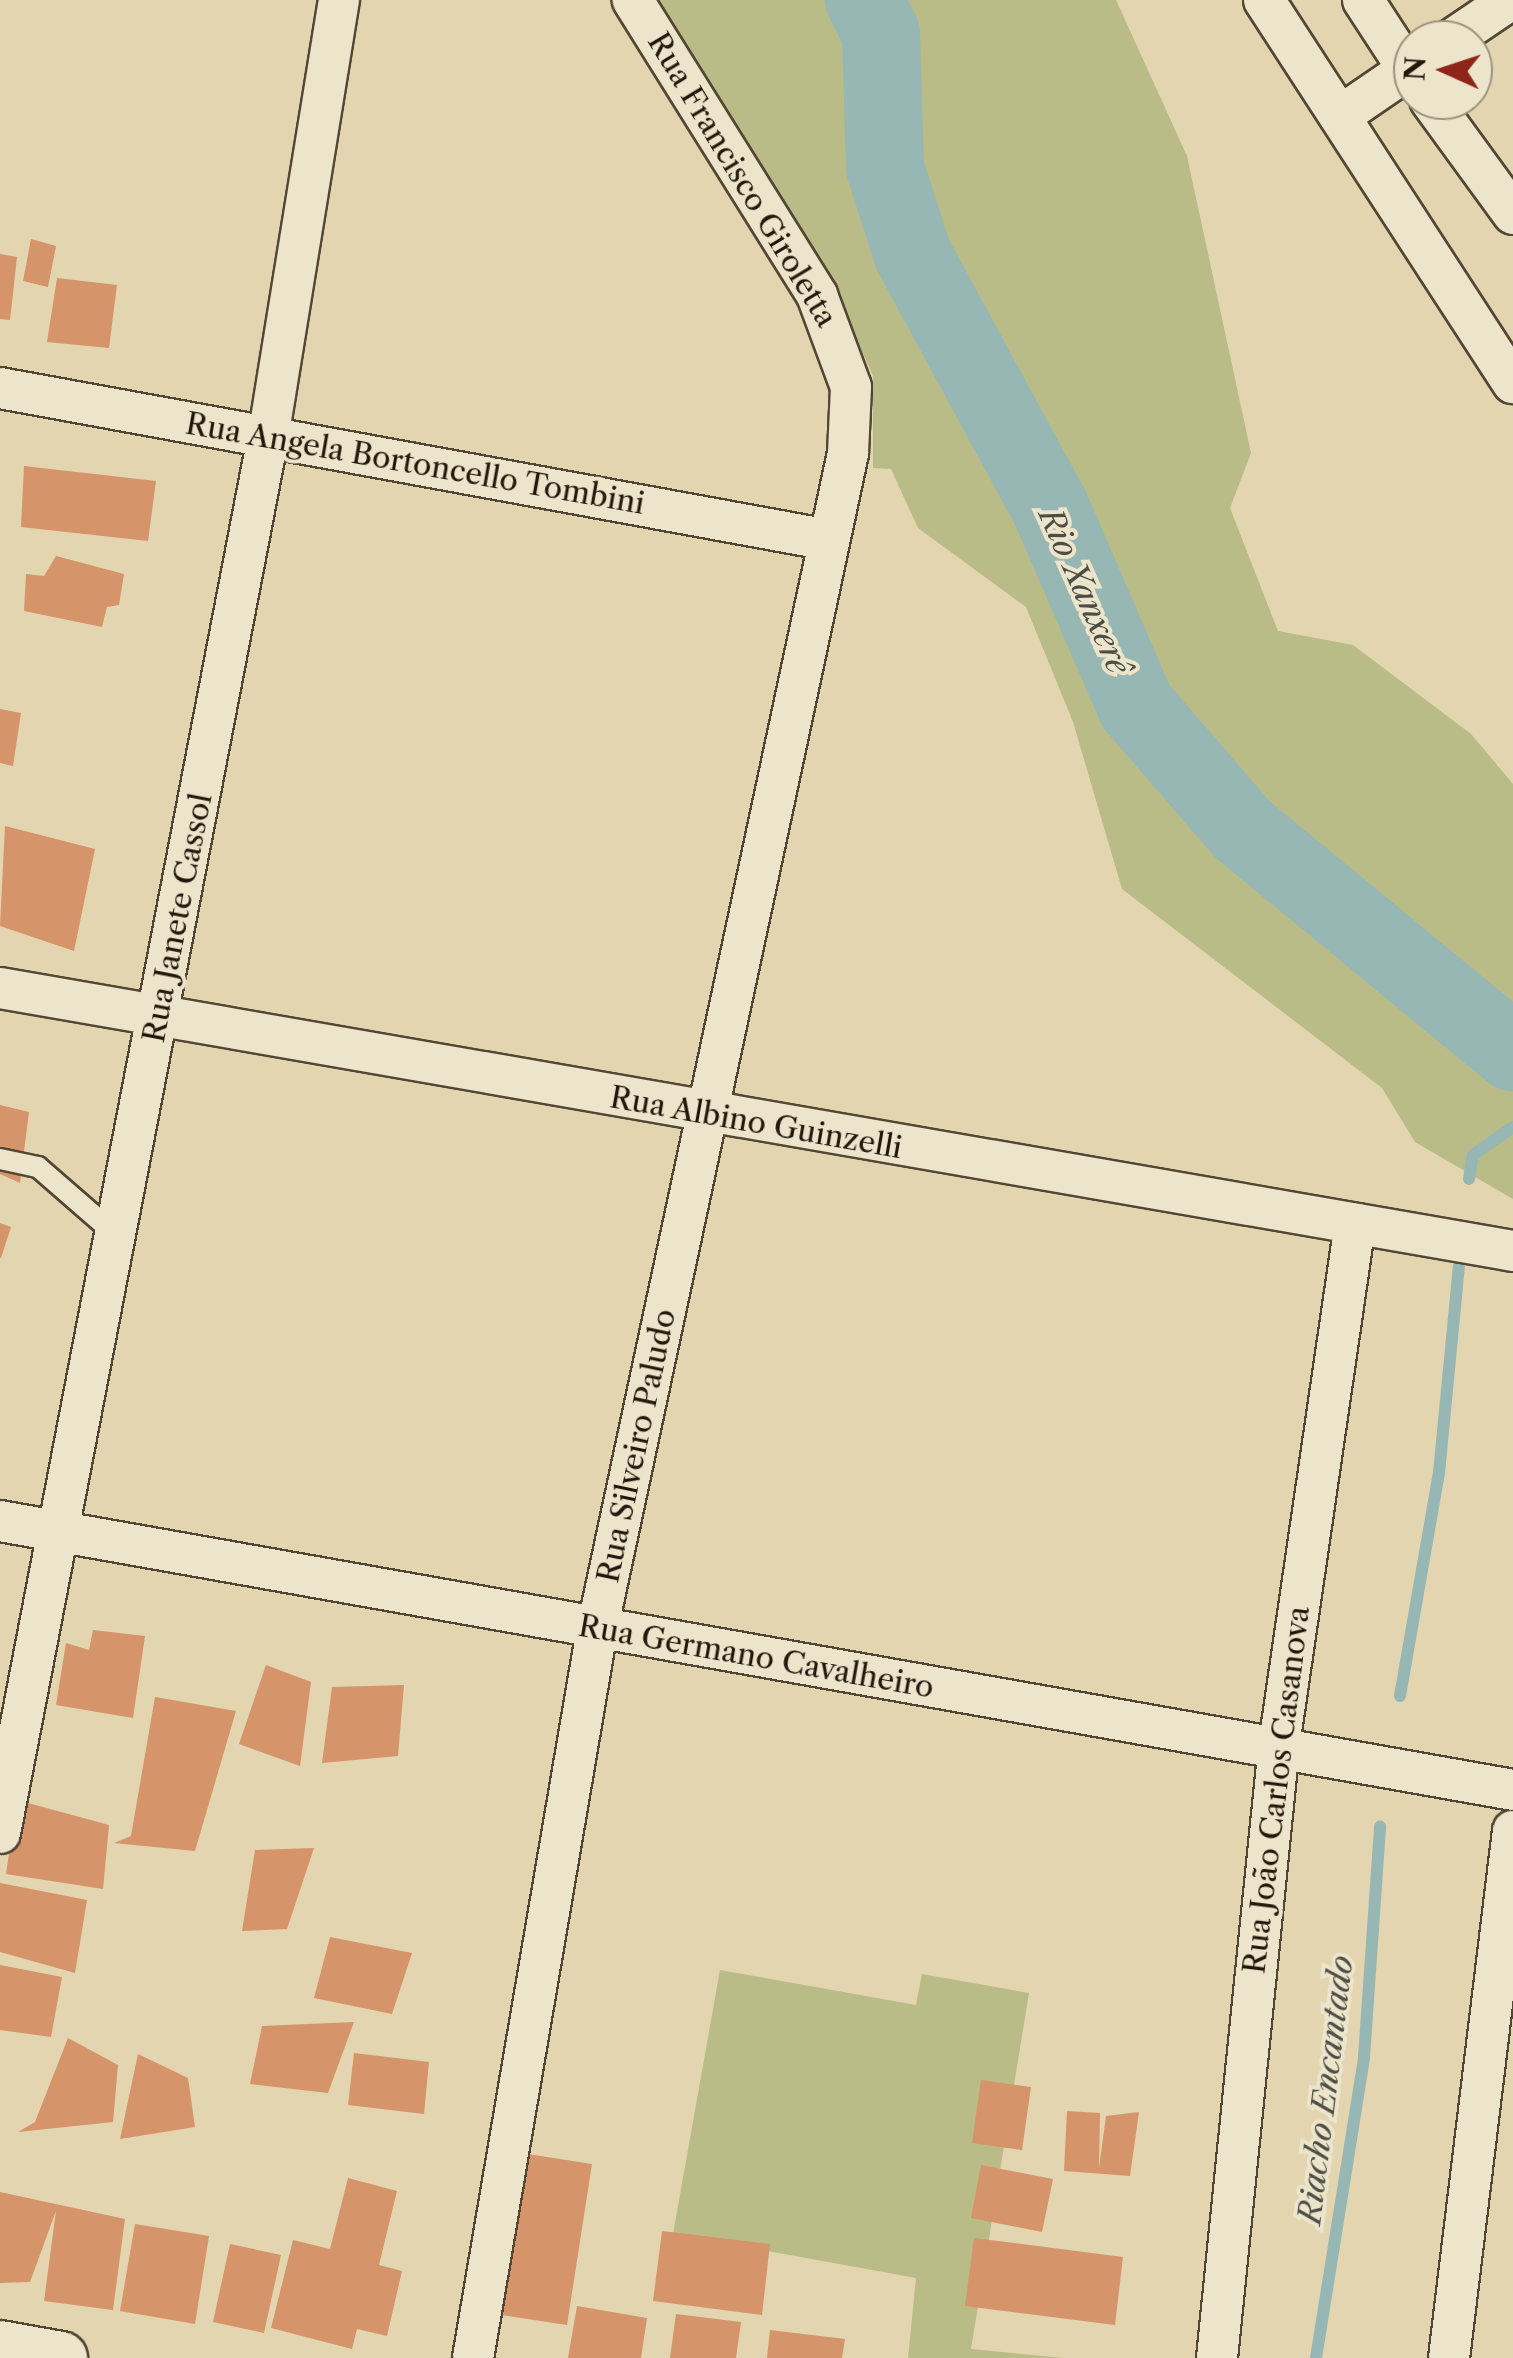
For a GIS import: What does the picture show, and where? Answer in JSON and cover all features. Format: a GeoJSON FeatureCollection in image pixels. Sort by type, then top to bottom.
{"type":"FeatureCollection","features":[{"type":"Feature","properties":{"kind":"street","name":"Rua Janete Cassol"},"geometry":{"type":"LineString","coordinates":[[0,1833],[54,1531],[160,1017],[268,438],[339,0]]}},
{"type":"Feature","properties":{"kind":"street","name":"Rua Francisco Giroletta"},"geometry":{"type":"LineString","coordinates":[[633,0],[702,100],[839,344],[851,386],[848,453],[829,540]]}},
{"type":"Feature","properties":{"kind":"street"},"geometry":{"type":"LineString","coordinates":[[1264,0],[1513,383]]}},
{"type":"Feature","properties":{"kind":"street"},"geometry":{"type":"LineString","coordinates":[[1363,0],[1393,44]]}},
{"type":"Feature","properties":{"kind":"street"},"geometry":{"type":"LineString","coordinates":[[1480,20],[1510,0]]}},
{"type":"Feature","properties":{"kind":"street"},"geometry":{"type":"LineString","coordinates":[[1340,116],[1393,90]]}},
{"type":"Feature","properties":{"kind":"street"},"geometry":{"type":"LineString","coordinates":[[1446,120],[1513,214]]}},
{"type":"Feature","properties":{"kind":"street","name":"Rua Angela Bortoncello Tombini"},"geometry":{"type":"LineString","coordinates":[[0,388],[829,540]]}},
{"type":"Feature","properties":{"kind":"street","name":"Rua Silveiro Paludo"},"geometry":{"type":"LineString","coordinates":[[473,2358],[598,1630],[829,540]]}},
{"type":"Feature","properties":{"kind":"street","name":"Rua Albino Guinzelli"},"geometry":{"type":"LineString","coordinates":[[0,988],[708,1116],[1513,1251]]}},
{"type":"Feature","properties":{"kind":"street","name":"Rua João Carlos Casanova"},"geometry":{"type":"LineString","coordinates":[[1217,2358],[1279,1745],[1355,1224]]}},
{"type":"Feature","properties":{"kind":"street","name":"Rua Germano Cavalheiro"},"geometry":{"type":"LineString","coordinates":[[0,1521],[598,1630],[1279,1745],[1513,1790]]}},
{"type":"Feature","properties":{"kind":"street"},"geometry":{"type":"LineString","coordinates":[[1449,2358],[1513,1831]]}},
{"type":"Feature","properties":{"kind":"street"},"geometry":{"type":"LineString","coordinates":[[0,2347],[61,2358]]}},
{"type":"Feature","properties":{"kind":"lane"},"geometry":{"type":"LineString","coordinates":[[0,1160],[38,1167],[116,1234]]}},
{"type":"Feature","properties":{"kind":"green space"},"geometry":{"type":"Polygon","coordinates":[[[657,0],[1116,0],[1187,156],[1251,453],[1230,508],[1278,631],[1353,645],[1471,734],[1513,784],[1513,1199],[1415,1142],[1382,1088],[1122,889],[1073,722],[1026,607],[918,528],[891,469],[873,468],[873,376],[840,301],[657,0]]]}},
{"type":"Feature","properties":{"kind":"green space"},"geometry":{"type":"Polygon","coordinates":[[[720,1970],[916,2005],[922,1974],[1029,1993],[971,2349],[1063,2358],[908,2358],[916,2278],[673,2234],[720,1970]]]}},
{"type":"Feature","properties":{"kind":"building"},"geometry":{"type":"Polygon","coordinates":[[[31,239],[56,246],[48,287],[23,281],[31,239]]]}},
{"type":"Feature","properties":{"kind":"building"},"geometry":{"type":"Polygon","coordinates":[[[0,254],[17,257],[10,320],[0,319],[0,254]]]}},
{"type":"Feature","properties":{"kind":"building"},"geometry":{"type":"Polygon","coordinates":[[[57,278],[117,285],[109,348],[47,342],[57,278]]]}},
{"type":"Feature","properties":{"kind":"building"},"geometry":{"type":"Polygon","coordinates":[[[24,466],[156,481],[148,541],[21,527],[24,466]]]}},
{"type":"Feature","properties":{"kind":"building"},"geometry":{"type":"Polygon","coordinates":[[[56,556],[124,574],[119,605],[107,607],[102,627],[24,611],[26,574],[44,576],[56,556]]]}},
{"type":"Feature","properties":{"kind":"building"},"geometry":{"type":"Polygon","coordinates":[[[0,709],[21,713],[13,766],[0,763],[0,709]]]}},
{"type":"Feature","properties":{"kind":"building"},"geometry":{"type":"Polygon","coordinates":[[[5,826],[95,849],[74,951],[0,926],[5,826]]]}},
{"type":"Feature","properties":{"kind":"building"},"geometry":{"type":"Polygon","coordinates":[[[0,1105],[29,1112],[20,1183],[0,1174],[0,1105]]]}},
{"type":"Feature","properties":{"kind":"building"},"geometry":{"type":"Polygon","coordinates":[[[0,1223],[11,1227],[1,1258],[0,1258],[0,1223]]]}},
{"type":"Feature","properties":{"kind":"building"},"geometry":{"type":"Polygon","coordinates":[[[93,1630],[145,1636],[133,1718],[56,1705],[66,1643],[89,1650],[93,1630]]]}},
{"type":"Feature","properties":{"kind":"building"},"geometry":{"type":"Polygon","coordinates":[[[266,1665],[311,1682],[300,1766],[239,1744],[266,1665]]]}},
{"type":"Feature","properties":{"kind":"building"},"geometry":{"type":"Polygon","coordinates":[[[404,1685],[398,1756],[322,1763],[332,1687],[404,1685]]]}},
{"type":"Feature","properties":{"kind":"building"},"geometry":{"type":"Polygon","coordinates":[[[155,1697],[236,1711],[195,1851],[114,1843],[131,1836],[155,1697]]]}},
{"type":"Feature","properties":{"kind":"building"},"geometry":{"type":"Polygon","coordinates":[[[17,1800],[109,1825],[103,1889],[6,1874],[17,1800]]]}},
{"type":"Feature","properties":{"kind":"building"},"geometry":{"type":"Polygon","coordinates":[[[314,1848],[287,1929],[242,1931],[255,1850],[314,1848]]]}},
{"type":"Feature","properties":{"kind":"building"},"geometry":{"type":"Polygon","coordinates":[[[0,1883],[87,1900],[75,1973],[0,1952],[0,1883]]]}},
{"type":"Feature","properties":{"kind":"building"},"geometry":{"type":"Polygon","coordinates":[[[330,1937],[412,1953],[392,2014],[314,1998],[330,1937]]]}},
{"type":"Feature","properties":{"kind":"building"},"geometry":{"type":"Polygon","coordinates":[[[0,1965],[62,1977],[51,2037],[0,2030],[0,1965]]]}},
{"type":"Feature","properties":{"kind":"building"},"geometry":{"type":"Polygon","coordinates":[[[354,2022],[328,2093],[250,2084],[262,2026],[354,2022]]]}},
{"type":"Feature","properties":{"kind":"building"},"geometry":{"type":"Polygon","coordinates":[[[68,2038],[118,2065],[113,2122],[18,2132],[35,2122],[68,2038]]]}},
{"type":"Feature","properties":{"kind":"building"},"geometry":{"type":"Polygon","coordinates":[[[354,2053],[429,2062],[424,2114],[348,2105],[354,2053]]]}},
{"type":"Feature","properties":{"kind":"building"},"geometry":{"type":"Polygon","coordinates":[[[138,2054],[188,2078],[195,2127],[120,2139],[138,2054]]]}},
{"type":"Feature","properties":{"kind":"building"},"geometry":{"type":"Polygon","coordinates":[[[981,2080],[1031,2087],[1022,2150],[972,2143],[981,2080]]]}},
{"type":"Feature","properties":{"kind":"building"},"geometry":{"type":"Polygon","coordinates":[[[1067,2111],[1100,2113],[1099,2168],[1106,2116],[1139,2112],[1130,2176],[1064,2171],[1067,2111]]]}},
{"type":"Feature","properties":{"kind":"building"},"geometry":{"type":"Polygon","coordinates":[[[521,2153],[592,2164],[567,2325],[495,2314],[521,2153]]]}},
{"type":"Feature","properties":{"kind":"building"},"geometry":{"type":"Polygon","coordinates":[[[981,2165],[1053,2179],[1042,2232],[971,2218],[981,2165]]]}},
{"type":"Feature","properties":{"kind":"building"},"geometry":{"type":"Polygon","coordinates":[[[348,2178],[397,2191],[379,2265],[402,2271],[387,2336],[357,2329],[352,2349],[271,2328],[293,2240],[330,2249],[348,2178]]]}},
{"type":"Feature","properties":{"kind":"building"},"geometry":{"type":"Polygon","coordinates":[[[0,2192],[125,2219],[113,2310],[44,2301],[56,2211],[30,2282],[0,2283],[0,2192]]]}},
{"type":"Feature","properties":{"kind":"building"},"geometry":{"type":"Polygon","coordinates":[[[135,2224],[209,2236],[195,2324],[120,2311],[135,2224]]]}},
{"type":"Feature","properties":{"kind":"building"},"geometry":{"type":"Polygon","coordinates":[[[662,2231],[770,2244],[762,2315],[653,2301],[662,2231]]]}},
{"type":"Feature","properties":{"kind":"building"},"geometry":{"type":"Polygon","coordinates":[[[974,2238],[1123,2257],[1115,2325],[965,2306],[974,2238]]]}},
{"type":"Feature","properties":{"kind":"building"},"geometry":{"type":"Polygon","coordinates":[[[230,2244],[281,2255],[264,2333],[213,2322],[230,2244]]]}},
{"type":"Feature","properties":{"kind":"building"},"geometry":{"type":"Polygon","coordinates":[[[577,2306],[647,2318],[641,2358],[568,2358],[577,2306]]]}},
{"type":"Feature","properties":{"kind":"building"},"geometry":{"type":"Polygon","coordinates":[[[676,2314],[741,2322],[736,2358],[670,2358],[676,2314]]]}},
{"type":"Feature","properties":{"kind":"building"},"geometry":{"type":"Polygon","coordinates":[[[770,2330],[845,2339],[842,2358],[767,2358],[770,2330]]]}},
{"type":"Feature","properties":{"kind":"waterway","name":"Rio Xanxerê"},"geometry":{"type":"LineString","coordinates":[[864,0],[881,33],[885,168],[913,255],[1050,507],[1136,706],[1242,829],[1513,1052]]}},
{"type":"Feature","properties":{"kind":"waterway","name":"Riacho Encantado"},"geometry":{"type":"LineString","coordinates":[[1469,1179],[1473,1155],[1513,1127]]}},
{"type":"Feature","properties":{"kind":"waterway","name":"Riacho Encantado"},"geometry":{"type":"LineString","coordinates":[[1400,1696],[1439,1473],[1459,1266]]}},
{"type":"Feature","properties":{"kind":"waterway","name":"Riacho Encantado"},"geometry":{"type":"LineString","coordinates":[[1316,2358],[1364,2057],[1380,1827]]}}]}
